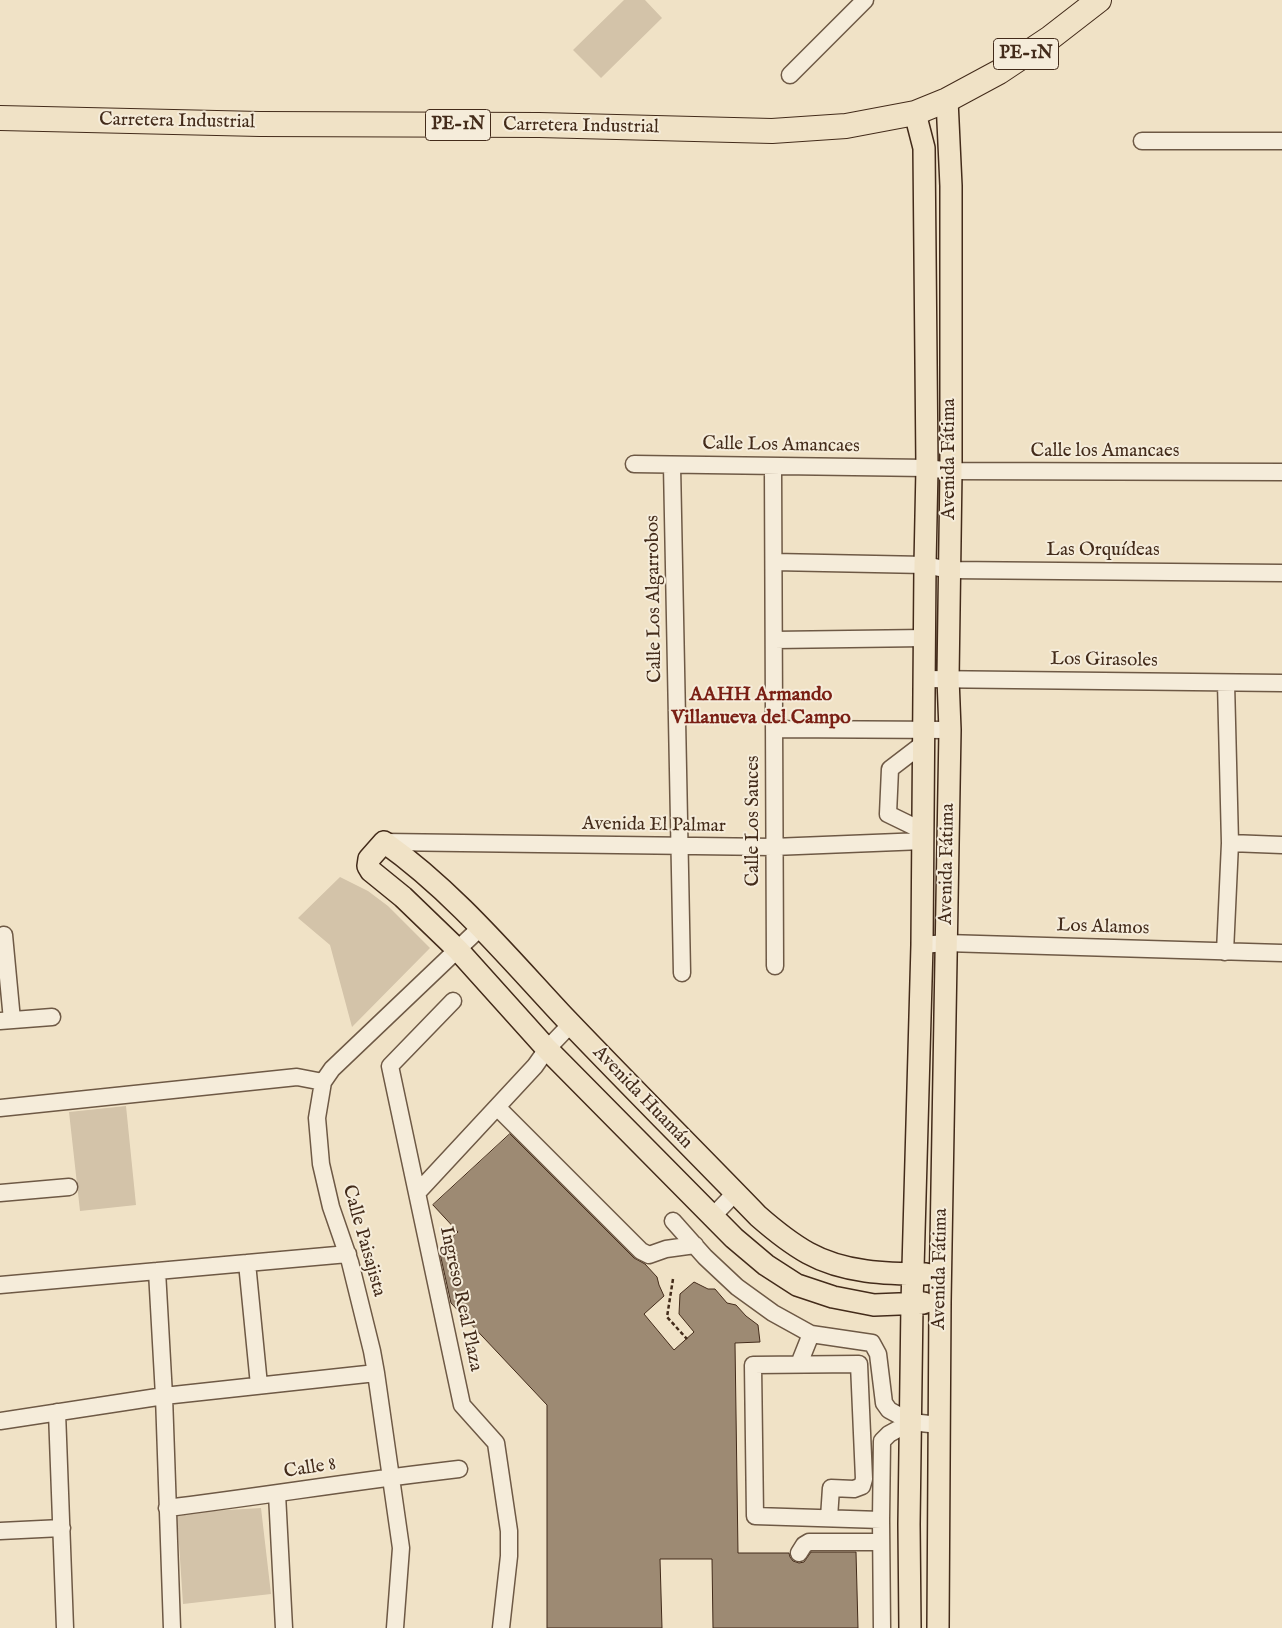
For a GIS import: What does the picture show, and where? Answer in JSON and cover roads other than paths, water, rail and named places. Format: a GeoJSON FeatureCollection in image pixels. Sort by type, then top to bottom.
{"type":"FeatureCollection","features":[{"type":"Feature","properties":{"kind":"highway","name":"Carretera Industrial"},"geometry":{"type":"LineString","coordinates":[[0,118],[260,124],[540,125],[772,131],[846,126],[914,113],[947,100],[999,72],[1050,38],[1099,0]]}},
{"type":"Feature","properties":{"kind":"main road","name":"Avenida Fátima"},"geometry":{"type":"LineString","coordinates":[[938,1628],[940,1302],[950,730],[948,678],[951,471],[951,186],[947,100]]}},
{"type":"Feature","properties":{"kind":"main road","name":"Avenida Fátima"},"geometry":{"type":"LineString","coordinates":[[910,1628],[909,1524],[912,1304],[922,945],[927,468],[924,148],[914,113]]}},
{"type":"Feature","properties":{"kind":"main road","name":"Avenida Huamán"},"geometry":{"type":"LineString","coordinates":[[940,1302],[874,1305],[833,1297],[796,1284],[766,1265],[734,1238],[547,1049],[458,950],[368,866],[369,859],[384,842],[407,858],[439,886],[758,1216],[782,1237],[810,1254],[844,1267],[881,1273],[941,1275]]}},
{"type":"Feature","properties":{"kind":"main road"},"geometry":{"type":"LineString","coordinates":[[917,1125],[943,1126]]}},
{"type":"Feature","properties":{"kind":"main road"},"geometry":{"type":"LineString","coordinates":[[909,1524],[938,1524]]}},
{"type":"Feature","properties":{"kind":"street"},"geometry":{"type":"LineString","coordinates":[[790,75],[864,0]]}},
{"type":"Feature","properties":{"kind":"street"},"geometry":{"type":"LineString","coordinates":[[1142,141],[1282,142]]}},
{"type":"Feature","properties":{"kind":"street","name":"Calle Los Amancaes"},"geometry":{"type":"LineString","coordinates":[[634,464],[927,468]]}},
{"type":"Feature","properties":{"kind":"street","name":"Calle Los Algarrobos"},"geometry":{"type":"LineString","coordinates":[[672,465],[682,973]]}},
{"type":"Feature","properties":{"kind":"street","name":"Calle Los Sauces"},"geometry":{"type":"LineString","coordinates":[[773,467],[775,966]]}},
{"type":"Feature","properties":{"kind":"street","name":"Calle los Amancaes"},"geometry":{"type":"LineString","coordinates":[[927,468],[951,471],[1282,472]]}},
{"type":"Feature","properties":{"kind":"street","name":"Las Orquídeas"},"geometry":{"type":"LineString","coordinates":[[774,562],[925,565],[950,570],[1282,573]]}},
{"type":"Feature","properties":{"kind":"street"},"geometry":{"type":"LineString","coordinates":[[774,640],[925,638]]}},
{"type":"Feature","properties":{"kind":"street","name":"Los Girasoles"},"geometry":{"type":"LineString","coordinates":[[925,679],[1282,683]]}},
{"type":"Feature","properties":{"kind":"street"},"geometry":{"type":"LineString","coordinates":[[1225,952],[1230,843],[1226,683]]}},
{"type":"Feature","properties":{"kind":"street"},"geometry":{"type":"LineString","coordinates":[[775,729],[924,737],[950,730]]}},
{"type":"Feature","properties":{"kind":"street"},"geometry":{"type":"LineString","coordinates":[[923,836],[888,814],[890,769],[924,737]]}},
{"type":"Feature","properties":{"kind":"street","name":"Avenida El Palmar"},"geometry":{"type":"LineString","coordinates":[[384,842],[774,847],[923,836]]}},
{"type":"Feature","properties":{"kind":"street"},"geometry":{"type":"LineString","coordinates":[[1230,843],[1282,845]]}},
{"type":"Feature","properties":{"kind":"street","name":"Calle Paisajista"},"geometry":{"type":"LineString","coordinates":[[395,1628],[401,1548],[376,1373],[348,1254],[331,1207],[321,1164],[317,1118],[323,1082],[332,1069],[480,928]]}},
{"type":"Feature","properties":{"kind":"street"},"geometry":{"type":"LineString","coordinates":[[4,935],[6,1021],[52,1017]]}},
{"type":"Feature","properties":{"kind":"street","name":"Los Alamos"},"geometry":{"type":"LineString","coordinates":[[922,945],[946,943],[1282,953]]}},
{"type":"Feature","properties":{"kind":"street","name":"Ingreso Real Plaza"},"geometry":{"type":"LineString","coordinates":[[453,1001],[390,1066],[462,1405],[496,1444],[509,1531],[509,1556],[501,1628]]}},
{"type":"Feature","properties":{"kind":"street"},"geometry":{"type":"LineString","coordinates":[[417,1193],[535,1066],[547,1049],[571,1024]]}},
{"type":"Feature","properties":{"kind":"street"},"geometry":{"type":"LineString","coordinates":[[0,1108],[297,1077],[323,1082]]}},
{"type":"Feature","properties":{"kind":"street"},"geometry":{"type":"LineString","coordinates":[[497,1107],[641,1251],[649,1255],[666,1249],[695,1245]]}},
{"type":"Feature","properties":{"kind":"street"},"geometry":{"type":"LineString","coordinates":[[0,1193],[69,1187]]}},
{"type":"Feature","properties":{"kind":"street"},"geometry":{"type":"LineString","coordinates":[[713,1216],[735,1192]]}},
{"type":"Feature","properties":{"kind":"street"},"geometry":{"type":"LineString","coordinates":[[666,1249],[673,1221],[737,1287],[772,1313],[811,1334],[872,1343],[878,1354],[884,1403],[889,1410],[911,1422],[939,1425]]}},
{"type":"Feature","properties":{"kind":"street"},"geometry":{"type":"LineString","coordinates":[[0,1285],[348,1254]]}},
{"type":"Feature","properties":{"kind":"street"},"geometry":{"type":"LineString","coordinates":[[247,1262],[259,1385]]}},
{"type":"Feature","properties":{"kind":"street"},"geometry":{"type":"LineString","coordinates":[[157,1270],[164,1396],[172,1628]]}},
{"type":"Feature","properties":{"kind":"street"},"geometry":{"type":"LineString","coordinates":[[799,1364],[811,1334]]}},
{"type":"Feature","properties":{"kind":"street"},"geometry":{"type":"LineString","coordinates":[[829,1518],[831,1488],[854,1489],[862,1486],[864,1479],[859,1364],[753,1364],[755,1516],[880,1520]]}},
{"type":"Feature","properties":{"kind":"street"},"geometry":{"type":"LineString","coordinates":[[0,1420],[164,1396],[376,1373]]}},
{"type":"Feature","properties":{"kind":"street"},"geometry":{"type":"LineString","coordinates":[[57,1412],[65,1628]]}},
{"type":"Feature","properties":{"kind":"street"},"geometry":{"type":"LineString","coordinates":[[882,1628],[880,1520],[882,1441],[889,1434],[911,1422]]}},
{"type":"Feature","properties":{"kind":"street","name":"Calle 8"},"geometry":{"type":"LineString","coordinates":[[167,1508],[459,1469]]}},
{"type":"Feature","properties":{"kind":"street"},"geometry":{"type":"LineString","coordinates":[[277,1494],[284,1628]]}},
{"type":"Feature","properties":{"kind":"street"},"geometry":{"type":"LineString","coordinates":[[0,1531],[62,1528]]}},
{"type":"Feature","properties":{"kind":"street"},"geometry":{"type":"LineString","coordinates":[[799,1552],[809,1542],[881,1542]]}},
{"type":"Feature","properties":{"kind":"district","name":"AAHH Armando Villanueva del Campo"},"geometry":{"type":"Point","coordinates":[761,708]}}]}
